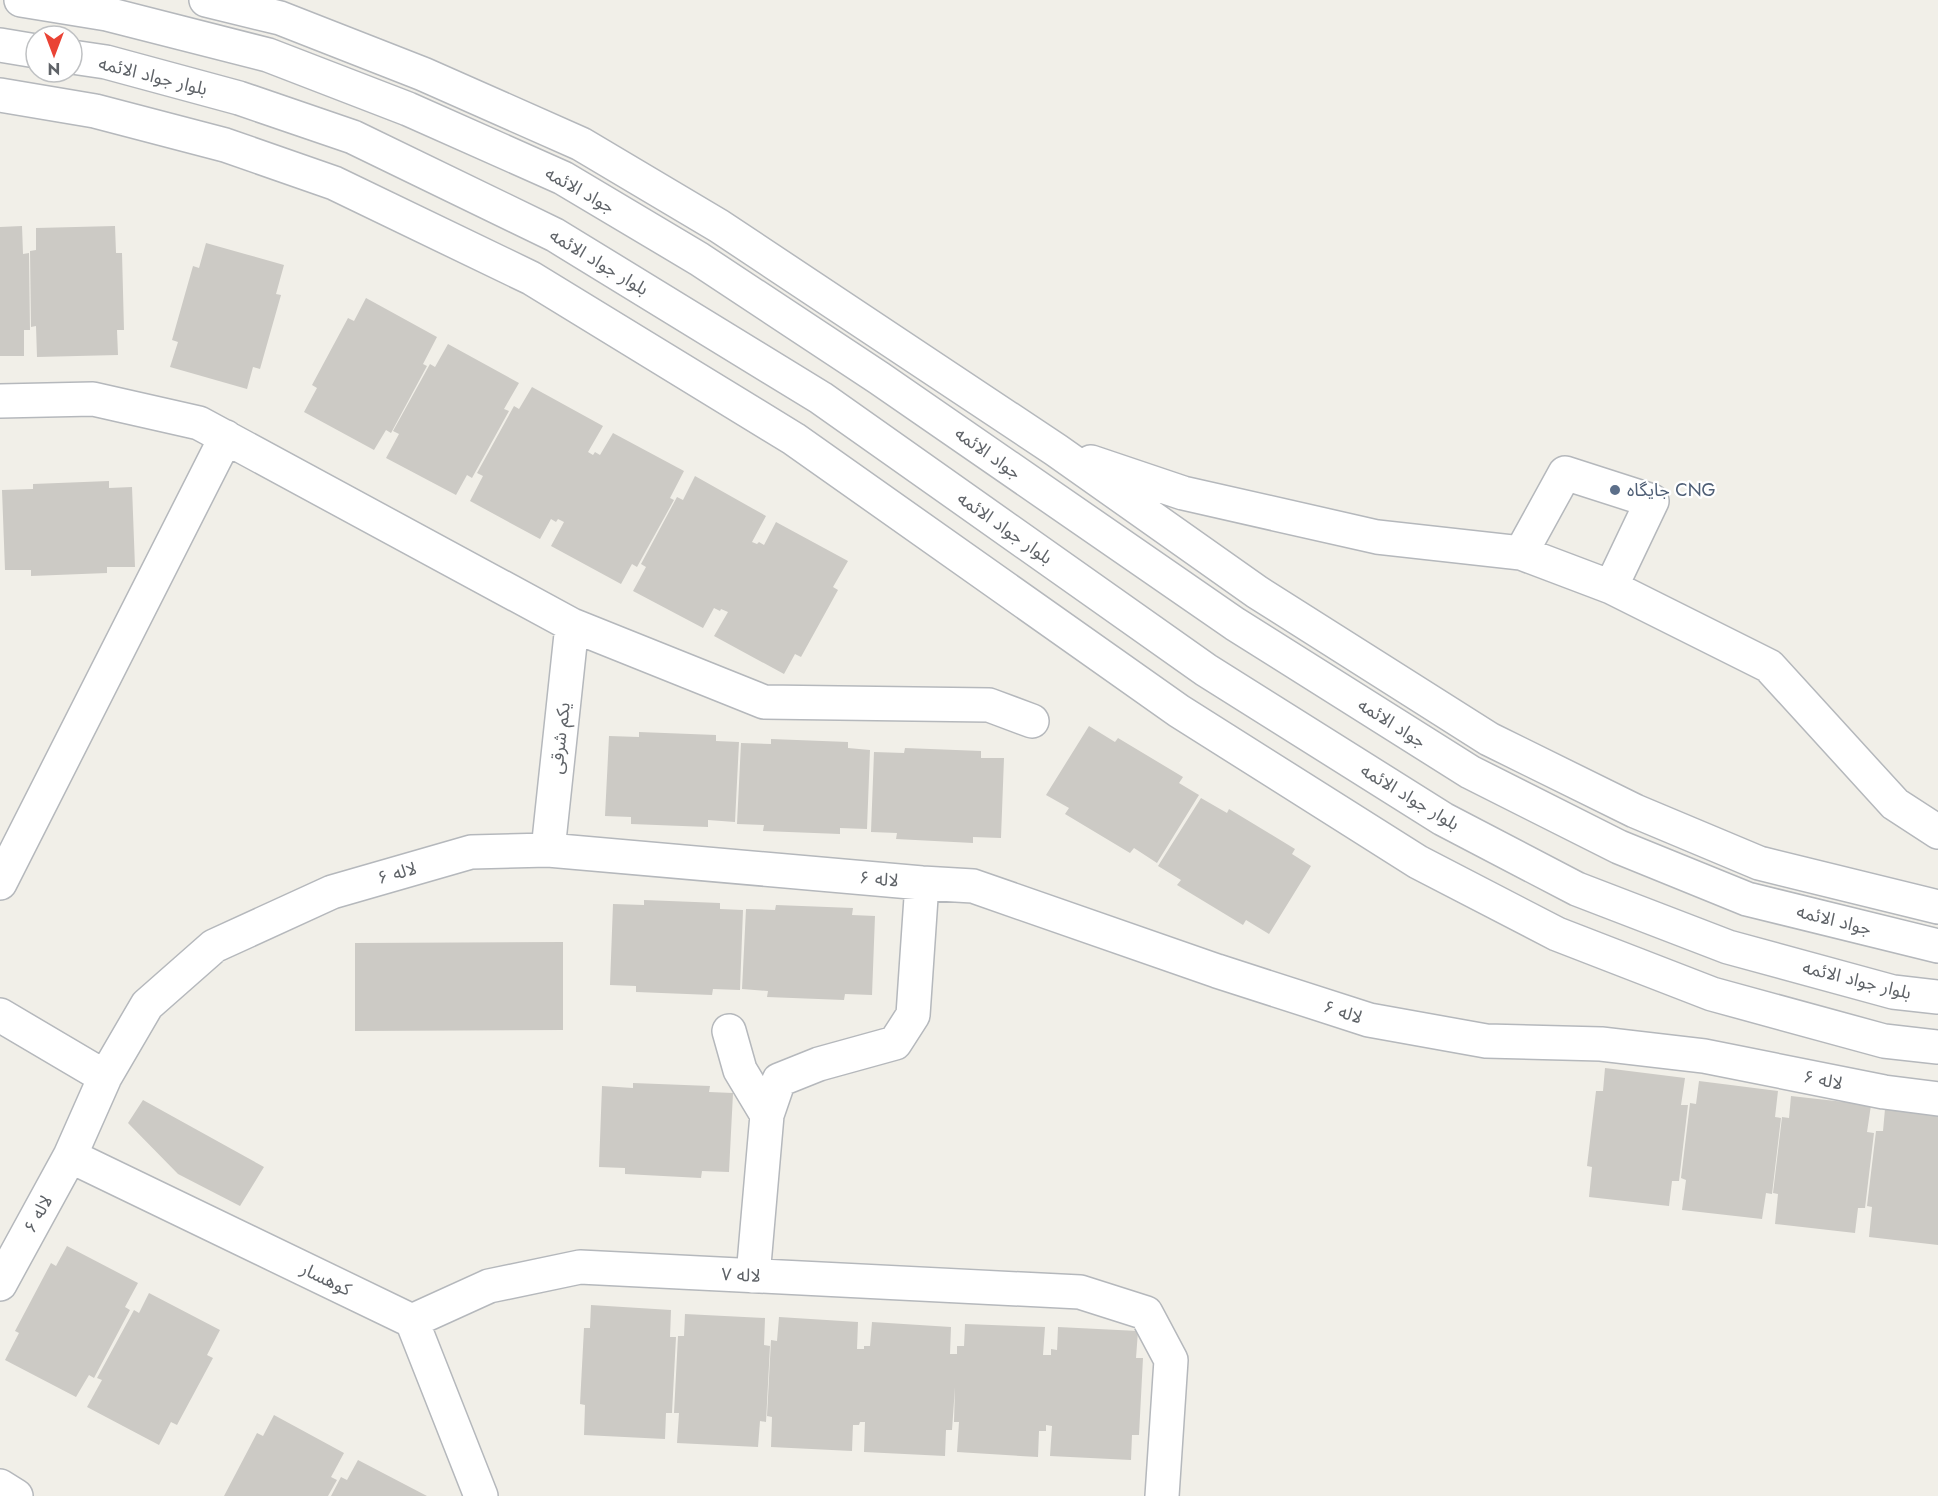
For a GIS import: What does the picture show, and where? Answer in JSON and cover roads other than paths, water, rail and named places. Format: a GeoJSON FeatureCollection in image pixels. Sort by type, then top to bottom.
{"type":"FeatureCollection","features":[{"type":"Feature","properties":{"kind":"street","name":"جواد الائمه"},"geometry":{"type":"LineString","coordinates":[[21,0],[107,14],[268,55],[408,109],[563,178],[699,259],[889,385],[1235,624],[1470,772],[1619,847],[1747,899],[1938,946]]}},
{"type":"Feature","properties":{"kind":"street"},"geometry":{"type":"LineString","coordinates":[[206,0],[280,18],[423,74],[580,144],[719,226],[1056,450],[1257,592],[1489,739],[1635,811],[1759,862],[1938,907]]}},
{"type":"Feature","properties":{"kind":"street"},"geometry":{"type":"LineString","coordinates":[[0,45],[24,49]]}},
{"type":"Feature","properties":{"kind":"street","name":"بلوار جواد الائمه"},"geometry":{"type":"LineString","coordinates":[[84,59],[106,62],[239,98],[353,137],[555,235],[821,398],[1206,670],[1443,819],[1577,889],[1728,947],[1893,992],[1938,997]]}},
{"type":"Feature","properties":{"kind":"street"},"geometry":{"type":"LineString","coordinates":[[0,95],[95,111],[225,145],[334,183],[531,278],[794,439],[1179,711],[1418,862],[1557,934],[1712,994],[1884,1041],[1938,1047]]}},
{"type":"Feature","properties":{"kind":"street"},"geometry":{"type":"LineString","coordinates":[[0,401],[93,399],[199,423],[572,625],[764,702],[989,705],[1032,721]]}},
{"type":"Feature","properties":{"kind":"street"},"geometry":{"type":"LineString","coordinates":[[0,883],[226,437]]}},
{"type":"Feature","properties":{"kind":"street"},"geometry":{"type":"LineString","coordinates":[[1056,450],[1183,493],[1377,537],[1521,553],[1611,587],[1769,666],[1895,804],[1938,832]]}},
{"type":"Feature","properties":{"kind":"street"},"geometry":{"type":"LineString","coordinates":[[1521,553],[1566,473],[1652,501],[1611,587]]}},
{"type":"Feature","properties":{"kind":"street","name":"یکم شرقی"},"geometry":{"type":"LineString","coordinates":[[548,850],[572,625]]}},
{"type":"Feature","properties":{"kind":"street","name":"لاله ۶"},"geometry":{"type":"LineString","coordinates":[[0,1284],[70,1156],[105,1077],[147,1005],[214,946],[332,892],[471,852],[548,850],[973,886],[1217,971],[1369,1020],[1486,1041],[1601,1044],[1704,1056],[1884,1092],[1938,1099]]}},
{"type":"Feature","properties":{"kind":"street"},"geometry":{"type":"LineString","coordinates":[[753,1276],[768,1115],[779,1080],[819,1064],[895,1043],[913,1015],[922,883]]}},
{"type":"Feature","properties":{"kind":"street"},"geometry":{"type":"LineString","coordinates":[[0,1015],[105,1077]]}},
{"type":"Feature","properties":{"kind":"street"},"geometry":{"type":"LineString","coordinates":[[729,1031],[740,1070],[768,1115]]}},
{"type":"Feature","properties":{"kind":"street","name":"کوهسار"},"geometry":{"type":"LineString","coordinates":[[70,1156],[412,1321]]}},
{"type":"Feature","properties":{"kind":"street","name":"لاله ۷"},"geometry":{"type":"LineString","coordinates":[[412,1321],[489,1286],[580,1268],[1080,1293],[1146,1313],[1171,1360],[1162,1496]]}},
{"type":"Feature","properties":{"kind":"street"},"geometry":{"type":"LineString","coordinates":[[412,1321],[481,1496]]}},
{"type":"Feature","properties":{"kind":"street"},"geometry":{"type":"LineString","coordinates":[[0,1486],[16,1496]]}},
{"type":"Feature","properties":{"kind":"place","name":"جایگاه CNG"},"geometry":{"type":"Point","coordinates":[1615,490]}}]}
